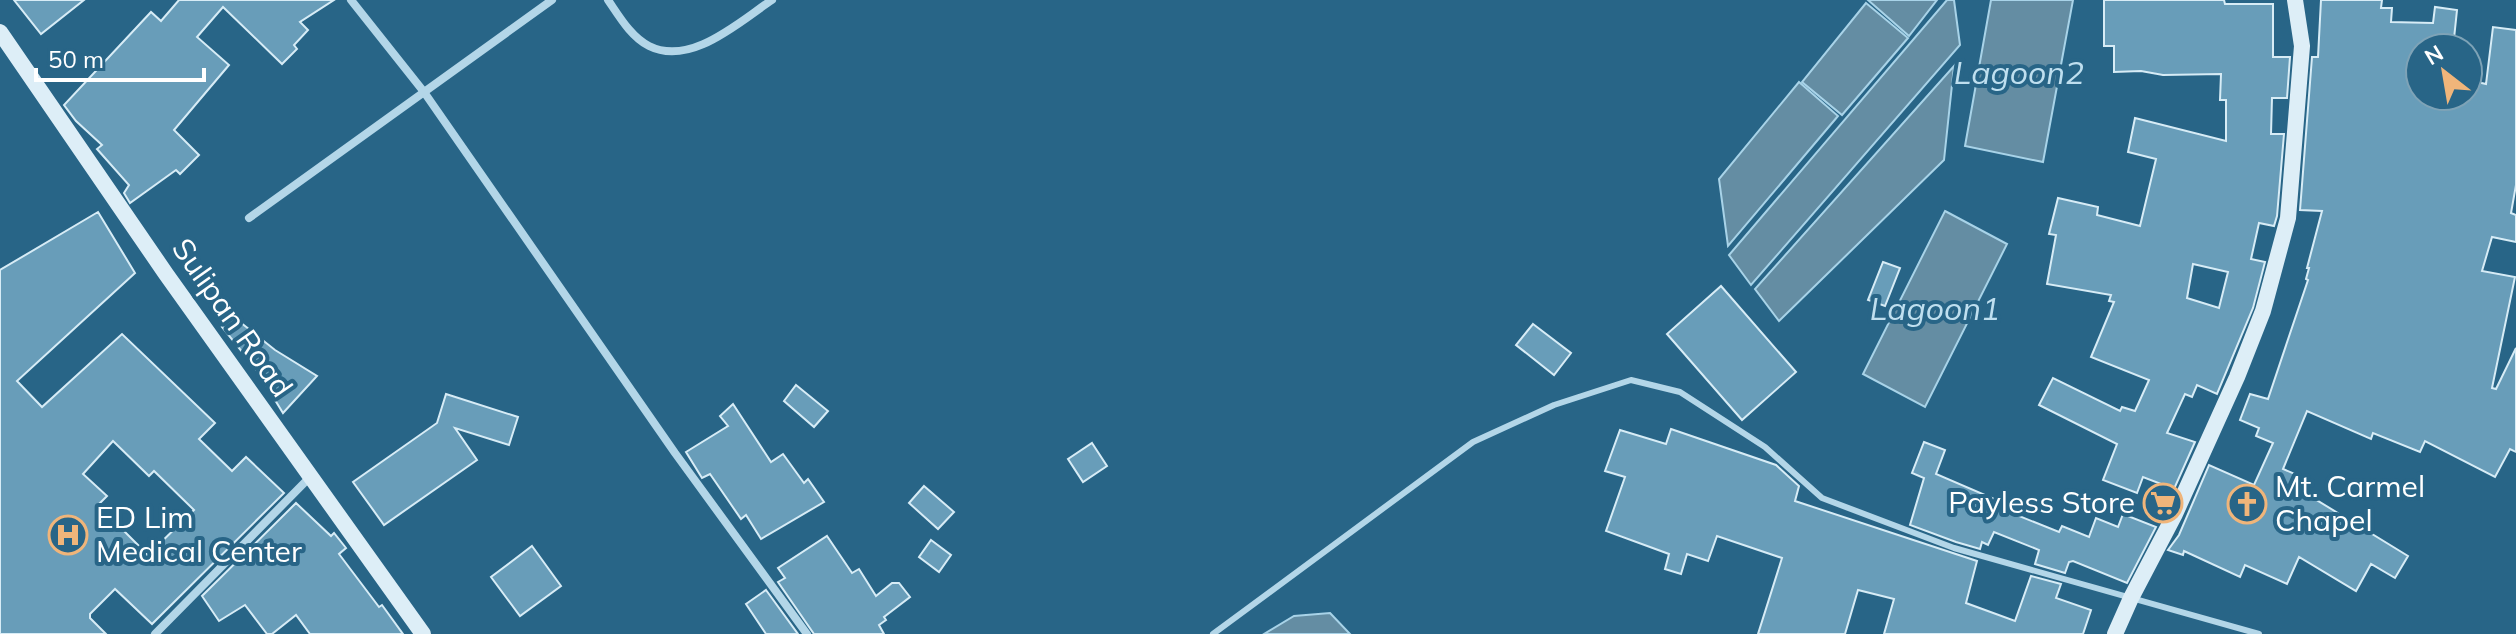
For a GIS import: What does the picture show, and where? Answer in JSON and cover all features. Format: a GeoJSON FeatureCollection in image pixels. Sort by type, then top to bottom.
{"type":"FeatureCollection","features":[{"type":"Feature","properties":{"kind":"street"},"geometry":{"type":"LineString","coordinates":[[351,0],[424,92],[675,453],[807,634]]}},
{"type":"Feature","properties":{"kind":"street"},"geometry":{"type":"LineString","coordinates":[[249,218],[552,0]]}},
{"type":"Feature","properties":{"kind":"street"},"geometry":{"type":"LineString","coordinates":[[608,0],[634,35],[650,46],[669,51],[689,49],[715,38],[772,0]]}},
{"type":"Feature","properties":{"kind":"street"},"geometry":{"type":"LineString","coordinates":[[2115,634],[2175,514],[2263,311],[2288,218],[2302,46],[2295,0]]}},
{"type":"Feature","properties":{"kind":"street","name":"Sulipan Road"},"geometry":{"type":"LineString","coordinates":[[0,32],[166,274],[423,634]]}},
{"type":"Feature","properties":{"kind":"street"},"geometry":{"type":"LineString","coordinates":[[155,634],[310,477]]}},
{"type":"Feature","properties":{"kind":"lane"},"geometry":{"type":"LineString","coordinates":[[1213,634],[1473,442],[1554,405],[1631,380],[1680,392],[1765,447],[1822,498],[1954,548],[2259,634]]}},
{"type":"Feature","properties":{"kind":"water"},"geometry":{"type":"Polygon","coordinates":[[[1868,0],[1937,0],[1909,36],[1868,0]]]}},
{"type":"Feature","properties":{"kind":"water"},"geometry":{"type":"Polygon","coordinates":[[[1947,0],[1954,0],[1960,45],[1751,285],[1729,255],[1947,0]]]}},
{"type":"Feature","properties":{"kind":"water","name":"Lagoon2"},"geometry":{"type":"Polygon","coordinates":[[[1991,0],[2073,0],[2043,162],[1965,146],[1991,0]]]}},
{"type":"Feature","properties":{"kind":"water"},"geometry":{"type":"Polygon","coordinates":[[[1866,3],[1908,38],[1842,115],[1802,82],[1866,3]]]}},
{"type":"Feature","properties":{"kind":"water"},"geometry":{"type":"Polygon","coordinates":[[[1954,66],[1944,160],[1779,321],[1755,289],[1954,66]]]}},
{"type":"Feature","properties":{"kind":"water"},"geometry":{"type":"Polygon","coordinates":[[[1799,82],[1838,116],[1728,246],[1719,179],[1799,82]]]}},
{"type":"Feature","properties":{"kind":"water","name":"Lagoon1"},"geometry":{"type":"Polygon","coordinates":[[[1945,211],[2007,244],[1925,407],[1863,374],[1945,211]]]}},
{"type":"Feature","properties":{"kind":"water"},"geometry":{"type":"Polygon","coordinates":[[[1330,613],[1350,634],[1264,634],[1294,616],[1330,613]]]}},
{"type":"Feature","properties":{"kind":"building"},"geometry":{"type":"Polygon","coordinates":[[[14,0],[84,0],[41,34],[14,0]]]}},
{"type":"Feature","properties":{"kind":"building"},"geometry":{"type":"Polygon","coordinates":[[[179,0],[334,0],[300,22],[308,30],[294,45],[297,49],[282,64],[223,7],[197,37],[229,65],[174,130],[199,155],[180,174],[176,170],[130,203],[124,193],[129,185],[97,149],[102,145],[64,105],[151,12],[161,21],[179,0]]]}},
{"type":"Feature","properties":{"kind":"building"},"geometry":{"type":"Polygon","coordinates":[[[2104,0],[2224,0],[2225,4],[2273,4],[2273,57],[2290,57],[2287,98],[2272,98],[2271,134],[2284,134],[2277,216],[2274,226],[2259,223],[2251,259],[2265,262],[2253,308],[2217,394],[2197,385],[2192,397],[2185,394],[2167,433],[2195,442],[2174,489],[2143,477],[2137,493],[2103,480],[2117,444],[2039,405],[2053,378],[2120,411],[2122,407],[2135,411],[2149,380],[2091,357],[2114,302],[2109,301],[2111,295],[2047,284],[2056,235],[2049,234],[2058,198],[2098,207],[2097,215],[2140,226],[2156,159],[2128,152],[2135,118],[2226,141],[2226,100],[2220,100],[2221,74],[2114,72],[2114,46],[2104,46],[2104,0]],[[2193,264],[2187,298],[2219,308],[2228,272],[2193,264]]]}},
{"type":"Feature","properties":{"kind":"building"},"geometry":{"type":"Polygon","coordinates":[[[2321,0],[2382,0],[2381,8],[2392,8],[2391,22],[2433,23],[2435,7],[2457,10],[2455,32],[2404,32],[2404,112],[2484,112],[2484,84],[2493,27],[2516,30],[2516,185],[2511,213],[2516,215],[2516,242],[2492,237],[2482,271],[2515,277],[2492,388],[2496,389],[2516,348],[2516,452],[2510,449],[2495,477],[2425,441],[2420,452],[2373,433],[2371,439],[2307,411],[2283,469],[2302,477],[2297,488],[2408,556],[2395,578],[2371,564],[2356,591],[2299,557],[2287,584],[2245,565],[2240,577],[2184,551],[2183,555],[2168,550],[2179,535],[2209,465],[2254,485],[2273,443],[2256,436],[2259,428],[2240,420],[2250,394],[2268,399],[2308,280],[2307,268],[2322,211],[2300,210],[2312,57],[2318,57],[2321,0]]]}},
{"type":"Feature","properties":{"kind":"building"},"geometry":{"type":"Polygon","coordinates":[[[98,212],[135,273],[17,381],[42,407],[122,334],[215,423],[199,439],[232,471],[246,457],[284,493],[152,624],[115,589],[90,614],[90,618],[106,634],[0,634],[0,270],[98,212]],[[113,441],[83,474],[107,496],[98,505],[148,555],[194,510],[154,471],[149,476],[113,441]]]}},
{"type":"Feature","properties":{"kind":"building"},"geometry":{"type":"Polygon","coordinates":[[[1883,262],[1900,268],[1885,306],[1868,300],[1883,262]]]}},
{"type":"Feature","properties":{"kind":"building"},"geometry":{"type":"Polygon","coordinates":[[[1721,286],[1796,372],[1742,420],[1667,334],[1721,286]]]}},
{"type":"Feature","properties":{"kind":"building"},"geometry":{"type":"Polygon","coordinates":[[[235,318],[275,350],[317,376],[283,413],[256,369],[222,327],[235,318]]]}},
{"type":"Feature","properties":{"kind":"building"},"geometry":{"type":"Polygon","coordinates":[[[1533,324],[1571,353],[1554,375],[1516,345],[1533,324]]]}},
{"type":"Feature","properties":{"kind":"building"},"geometry":{"type":"Polygon","coordinates":[[[796,385],[828,411],[814,427],[784,401],[796,385]]]}},
{"type":"Feature","properties":{"kind":"building"},"geometry":{"type":"Polygon","coordinates":[[[446,394],[518,417],[509,445],[455,428],[477,460],[384,525],[353,482],[437,423],[446,394]]]}},
{"type":"Feature","properties":{"kind":"building"},"geometry":{"type":"Polygon","coordinates":[[[733,404],[771,462],[783,454],[804,483],[808,479],[824,502],[761,539],[746,515],[741,519],[710,474],[702,478],[686,452],[728,426],[720,416],[733,404]]]}},
{"type":"Feature","properties":{"kind":"building"},"geometry":{"type":"Polygon","coordinates":[[[1671,429],[1776,465],[1799,486],[1795,501],[1977,561],[1966,603],[2015,621],[2031,576],[2061,584],[2056,598],[2091,610],[2083,634],[1884,634],[1894,599],[1858,590],[1845,634],[1758,634],[1782,558],[1717,536],[1708,561],[1687,554],[1681,574],[1665,569],[1669,554],[1606,531],[1625,477],[1605,471],[1620,430],[1666,444],[1671,429]]]}},
{"type":"Feature","properties":{"kind":"building"},"geometry":{"type":"Polygon","coordinates":[[[1924,442],[1945,450],[1936,474],[2006,504],[2004,510],[2059,532],[2062,526],[2089,537],[2096,518],[2118,527],[2123,514],[2156,527],[2127,583],[2073,561],[2069,562],[2065,573],[2035,564],[2039,550],[1994,532],[1988,545],[1982,542],[1980,549],[1910,525],[1924,478],[1912,473],[1924,442]]]}},
{"type":"Feature","properties":{"kind":"building"},"geometry":{"type":"Polygon","coordinates":[[[1092,443],[1107,466],[1083,482],[1068,459],[1092,443]]]}},
{"type":"Feature","properties":{"kind":"building"},"geometry":{"type":"Polygon","coordinates":[[[924,486],[954,512],[938,529],[909,503],[924,486]]]}},
{"type":"Feature","properties":{"kind":"building"},"geometry":{"type":"Polygon","coordinates":[[[296,503],[331,536],[334,533],[346,548],[339,554],[403,634],[310,634],[296,615],[272,634],[267,634],[245,605],[219,621],[202,596],[296,503]]]}},
{"type":"Feature","properties":{"kind":"building"},"geometry":{"type":"Polygon","coordinates":[[[827,536],[852,573],[859,569],[876,596],[892,583],[899,583],[910,597],[884,617],[886,620],[879,625],[884,634],[814,634],[778,582],[785,578],[778,568],[827,536]]]}},
{"type":"Feature","properties":{"kind":"building"},"geometry":{"type":"Polygon","coordinates":[[[931,540],[951,555],[939,572],[919,557],[931,540]]]}},
{"type":"Feature","properties":{"kind":"building"},"geometry":{"type":"Polygon","coordinates":[[[532,546],[561,586],[520,616],[491,577],[532,546]]]}},
{"type":"Feature","properties":{"kind":"building"},"geometry":{"type":"Polygon","coordinates":[[[766,590],[798,634],[766,634],[746,604],[766,590]]]}},
{"type":"Feature","properties":{"kind":"place","name":"Payless Store"},"geometry":{"type":"Point","coordinates":[2163,503]}},
{"type":"Feature","properties":{"kind":"place","name":"Mt. Carmel Chapel"},"geometry":{"type":"Point","coordinates":[2247,504]}},
{"type":"Feature","properties":{"kind":"place","name":"ED Lim Medical Center"},"geometry":{"type":"Point","coordinates":[68,535]}}]}
